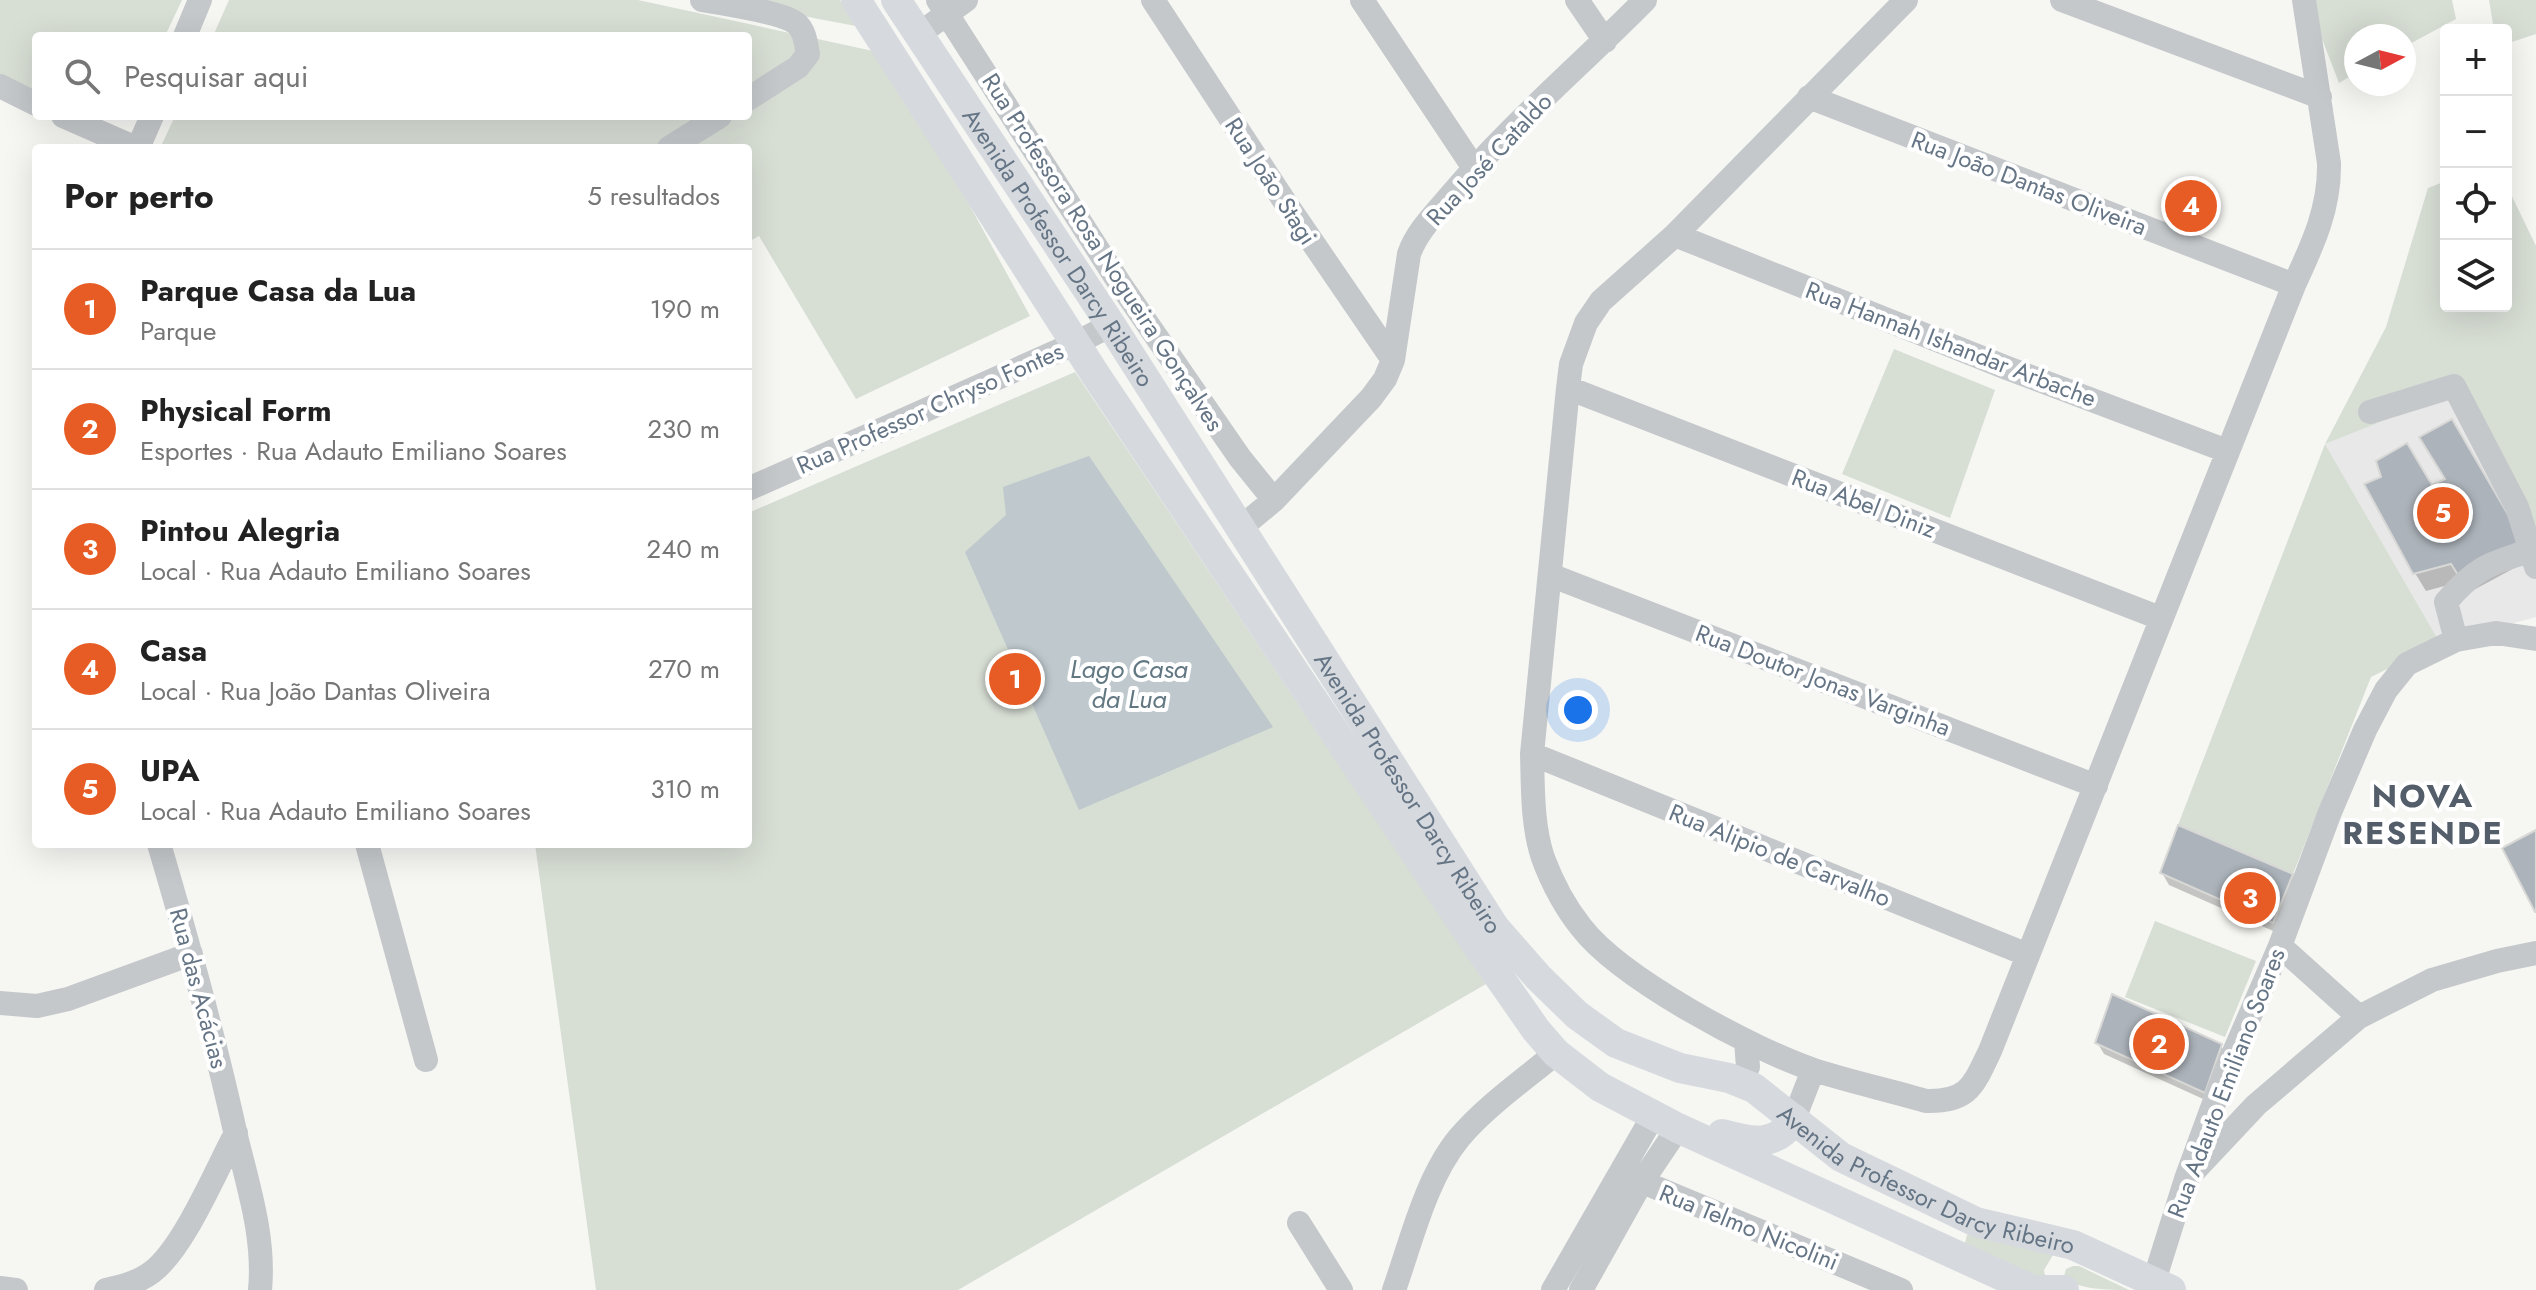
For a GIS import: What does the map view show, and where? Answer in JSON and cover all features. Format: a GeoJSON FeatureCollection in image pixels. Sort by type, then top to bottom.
{"type":"FeatureCollection","features":[{"type":"Feature","properties":{"kind":"main road","name":"Avenida Professor Darcy Ribeiro"},"geometry":{"type":"LineString","coordinates":[[856,0],[1103,387],[1455,913],[1529,1021],[1556,1053],[1600,1087],[1675,1126],[2033,1290]]}},
{"type":"Feature","properties":{"kind":"main road","name":"Avenida Professor Darcy Ribeiro"},"geometry":{"type":"LineString","coordinates":[[896,0],[1111,325],[1495,928],[1530,969],[1577,1015],[1616,1043],[1680,1068],[1754,1088],[1841,1157],[1976,1222],[2059,1240],[2158,1287]]}},
{"type":"Feature","properties":{"kind":"main road"},"geometry":{"type":"LineString","coordinates":[[1556,1053],[1585,1045],[1616,1043]]}},
{"type":"Feature","properties":{"kind":"main road"},"geometry":{"type":"LineString","coordinates":[[1680,1068],[1661,1084],[1656,1095],[1675,1126],[1711,1130],[1749,1142],[1762,1142],[1781,1134],[1794,1119]]}},
{"type":"Feature","properties":{"kind":"main road"},"geometry":{"type":"LineString","coordinates":[[2042,1290],[2064,1290]]}},
{"type":"Feature","properties":{"kind":"street"},"geometry":{"type":"LineString","coordinates":[[187,32],[200,0]]}},
{"type":"Feature","properties":{"kind":"street"},"geometry":{"type":"LineString","coordinates":[[702,0],[786,18],[799,25],[808,54],[798,67],[752,96]]}},
{"type":"Feature","properties":{"kind":"street","name":"Rua João Stagi"},"geometry":{"type":"LineString","coordinates":[[1153,0],[1393,360]]}},
{"type":"Feature","properties":{"kind":"street"},"geometry":{"type":"LineString","coordinates":[[1362,0],[1474,168]]}},
{"type":"Feature","properties":{"kind":"street"},"geometry":{"type":"LineString","coordinates":[[1577,0],[1605,41]]}},
{"type":"Feature","properties":{"kind":"street","name":"Rua José Cataldo"},"geometry":{"type":"LineString","coordinates":[[1239,529],[1274,500],[1371,398],[1385,379],[1393,360],[1405,268],[1413,243],[1474,168],[1645,0]]}},
{"type":"Feature","properties":{"kind":"street"},"geometry":{"type":"LineString","coordinates":[[1906,0],[1675,235],[1601,301],[1586,323],[1575,351],[1568,388],[1532,754],[1534,813],[1542,855],[1557,889],[1582,929],[1623,967],[1746,1041],[1813,1070],[1926,1101],[1961,1097],[1975,1083],[1990,1051],[2227,451],[2294,285],[2318,234],[2330,185],[2304,0]]}},
{"type":"Feature","properties":{"kind":"street"},"geometry":{"type":"LineString","coordinates":[[2062,0],[2320,97]]}},
{"type":"Feature","properties":{"kind":"street"},"geometry":{"type":"LineString","coordinates":[[919,34],[951,5]]}},
{"type":"Feature","properties":{"kind":"street","name":"Rua Professora Rosa Nogueira Gonçalves"},"geometry":{"type":"LineString","coordinates":[[951,5],[1120,284],[1240,458],[1274,500]]}},
{"type":"Feature","properties":{"kind":"street"},"geometry":{"type":"LineString","coordinates":[[0,86],[32,102]]}},
{"type":"Feature","properties":{"kind":"street","name":"Rua João Dantas Oliveira"},"geometry":{"type":"LineString","coordinates":[[1809,97],[2294,285]]}},
{"type":"Feature","properties":{"kind":"street"},"geometry":{"type":"LineString","coordinates":[[72,120],[128,144]]}},
{"type":"Feature","properties":{"kind":"street"},"geometry":{"type":"LineString","coordinates":[[139,144],[150,120]]}},
{"type":"Feature","properties":{"kind":"street"},"geometry":{"type":"LineString","coordinates":[[675,144],[714,120]]}},
{"type":"Feature","properties":{"kind":"street","name":"Rua Hannah Ishandar Arbache"},"geometry":{"type":"LineString","coordinates":[[1675,235],[2007,368],[2227,451]]}},
{"type":"Feature","properties":{"kind":"street","name":"Rua Professor Chryso Fontes"},"geometry":{"type":"LineString","coordinates":[[752,487],[1111,325]]}},
{"type":"Feature","properties":{"kind":"street"},"geometry":{"type":"LineString","coordinates":[[2370,412],[2454,386],[2517,507],[2533,559],[2491,562],[2461,584],[2446,602],[2456,640]]}},
{"type":"Feature","properties":{"kind":"street","name":"Rua Abel Diniz"},"geometry":{"type":"LineString","coordinates":[[1568,388],[2160,618]]}},
{"type":"Feature","properties":{"kind":"street","name":"Rua Doutor Jonas Varginha"},"geometry":{"type":"LineString","coordinates":[[1550,575],[2096,786]]}},
{"type":"Feature","properties":{"kind":"street","name":"Rua Adauto Emiliano Soares"},"geometry":{"type":"LineString","coordinates":[[2158,1287],[2186,1179],[2225,1073],[2280,946],[2330,812],[2386,690],[2407,664],[2456,640],[2496,633],[2536,639]]}},
{"type":"Feature","properties":{"kind":"street","name":"Rua Alipio de Carvalho"},"geometry":{"type":"LineString","coordinates":[[1532,754],[2028,955]]}},
{"type":"Feature","properties":{"kind":"street","name":"Rua das Acácias"},"geometry":{"type":"LineString","coordinates":[[160,848],[191,954],[236,1133],[260,1244],[260,1290]]}},
{"type":"Feature","properties":{"kind":"street"},"geometry":{"type":"LineString","coordinates":[[368,848],[426,1060]]}},
{"type":"Feature","properties":{"kind":"street"},"geometry":{"type":"LineString","coordinates":[[2280,946],[2359,1017]]}},
{"type":"Feature","properties":{"kind":"street"},"geometry":{"type":"LineString","coordinates":[[2186,1179],[2256,1105],[2359,1017],[2432,980],[2536,953]]}},
{"type":"Feature","properties":{"kind":"street"},"geometry":{"type":"LineString","coordinates":[[0,1003],[37,1006],[68,999],[191,954]]}},
{"type":"Feature","properties":{"kind":"street"},"geometry":{"type":"LineString","coordinates":[[1740,1083],[1748,1067],[1746,1041]]}},
{"type":"Feature","properties":{"kind":"street"},"geometry":{"type":"LineString","coordinates":[[1394,1290],[1422,1209],[1444,1161],[1459,1139],[1556,1053]]}},
{"type":"Feature","properties":{"kind":"street"},"geometry":{"type":"LineString","coordinates":[[1794,1119],[1813,1070]]}},
{"type":"Feature","properties":{"kind":"street"},"geometry":{"type":"LineString","coordinates":[[1553,1290],[1631,1178],[1675,1126]]}},
{"type":"Feature","properties":{"kind":"street"},"geometry":{"type":"LineString","coordinates":[[106,1290],[129,1285],[163,1262],[185,1228],[236,1133]]}},
{"type":"Feature","properties":{"kind":"street"},"geometry":{"type":"LineString","coordinates":[[1581,1290],[1631,1178]]}},
{"type":"Feature","properties":{"kind":"street","name":"Rua Telmo Nicolini"},"geometry":{"type":"LineString","coordinates":[[1631,1178],[1901,1290]]}},
{"type":"Feature","properties":{"kind":"street"},"geometry":{"type":"LineString","coordinates":[[1299,1223],[1341,1290]]}},
{"type":"Feature","properties":{"kind":"street"},"geometry":{"type":"LineString","coordinates":[[0,1288],[16,1290]]}},
{"type":"Feature","properties":{"kind":"shaded area"},"geometry":{"type":"Polygon","coordinates":[[[0,0],[182,0],[167,32],[32,32],[32,93],[0,76],[0,0]]]}},
{"type":"Feature","properties":{"kind":"shaded area"},"geometry":{"type":"Polygon","coordinates":[[[229,0],[638,0],[887,54],[1030,316],[856,399],[759,236],[752,240],[752,144],[162,144],[173,120],[752,120],[752,32],[215,32],[229,0]]]}},
{"type":"Feature","properties":{"kind":"shaded area"},"geometry":{"type":"Polygon","coordinates":[[[719,0],[840,0],[861,27],[719,0]]]}},
{"type":"Feature","properties":{"kind":"shaded area"},"geometry":{"type":"Polygon","coordinates":[[[2307,0],[2452,0],[2456,19],[2440,24],[2440,28],[2416,41],[2416,24],[2344,24],[2344,80],[2339,83],[2307,0]]]}},
{"type":"Feature","properties":{"kind":"shaded area"},"geometry":{"type":"Polygon","coordinates":[[[2489,0],[2536,0],[2536,34],[2512,42],[2512,24],[2493,24],[2489,0]]]}},
{"type":"Feature","properties":{"kind":"shaded area"},"geometry":{"type":"Polygon","coordinates":[[[2440,183],[2440,312],[2512,312],[2512,196],[2536,246],[2536,557],[2456,392],[2325,444],[2386,327],[2428,188],[2440,183]]]}},
{"type":"Feature","properties":{"kind":"shaded area"},"geometry":{"type":"Polygon","coordinates":[[[1894,349],[1995,390],[1950,518],[1842,474],[1894,349]]]}},
{"type":"Feature","properties":{"kind":"shaded area"},"geometry":{"type":"Polygon","coordinates":[[[1075,372],[1486,984],[958,1290],[596,1290],[536,848],[752,848],[752,511],[1075,372]]]}},
{"type":"Feature","properties":{"kind":"shaded area"},"geometry":{"type":"Polygon","coordinates":[[[2456,392],[2536,557],[2536,617],[2440,643],[2325,444],[2456,392]]]}},
{"type":"Feature","properties":{"kind":"shaded area"},"geometry":{"type":"Polygon","coordinates":[[[2325,444],[2440,643],[2371,677],[2293,874],[2178,825],[2325,444]]]}},
{"type":"Feature","properties":{"kind":"shaded area"},"geometry":{"type":"Polygon","coordinates":[[[2155,921],[2256,961],[2225,1037],[2125,997],[2155,921]]]}},
{"type":"Feature","properties":{"kind":"shaded area"},"geometry":{"type":"Polygon","coordinates":[[[1967,1235],[2041,1242],[2056,1250],[2044,1270],[2047,1285],[1965,1243],[1967,1235]]]}},
{"type":"Feature","properties":{"kind":"shaded area"},"geometry":{"type":"Polygon","coordinates":[[[2073,1266],[2129,1290],[2093,1288],[2069,1281],[2064,1276],[2066,1269],[2073,1266]]]}},
{"type":"Feature","properties":{"kind":"water","name":"Lago Casa da Lua"},"geometry":{"type":"Polygon","coordinates":[[[1089,456],[1273,727],[1079,810],[965,552],[1006,515],[1003,487],[1089,456]]]}},
{"type":"Feature","properties":{"kind":"building"},"geometry":{"type":"Polygon","coordinates":[[[2190,179],[2208,186],[2192,234],[2174,227],[2190,179]]]}},
{"type":"Feature","properties":{"kind":"building"},"geometry":{"type":"Polygon","coordinates":[[[2452,419],[2523,540],[2458,575],[2451,564],[2413,574],[2364,484],[2381,477],[2376,461],[2407,443],[2432,485],[2445,479],[2419,437],[2452,419]]]}},
{"type":"Feature","properties":{"kind":"building"},"geometry":{"type":"Polygon","coordinates":[[[2178,825],[2293,874],[2273,923],[2160,873],[2178,825]]]}},
{"type":"Feature","properties":{"kind":"building"},"geometry":{"type":"Polygon","coordinates":[[[2536,830],[2536,912],[2535,912],[2502,848],[2536,830]]]}},
{"type":"Feature","properties":{"kind":"building"},"geometry":{"type":"Polygon","coordinates":[[[2112,994],[2222,1044],[2205,1093],[2095,1043],[2112,994]]]}},
{"type":"Feature","properties":{"kind":"place","name":"Casa"},"geometry":{"type":"Point","coordinates":[2191,206]}},
{"type":"Feature","properties":{"kind":"place","name":"UPA"},"geometry":{"type":"Point","coordinates":[2443,513]}},
{"type":"Feature","properties":{"kind":"place","name":"Parque Casa da Lua"},"geometry":{"type":"Point","coordinates":[1015,679]}},
{"type":"Feature","properties":{"kind":"place","name":"Pintou Alegria"},"geometry":{"type":"Point","coordinates":[2250,898]}},
{"type":"Feature","properties":{"kind":"place","name":"Physical Form"},"geometry":{"type":"Point","coordinates":[2159,1044]}},
{"type":"Feature","properties":{"kind":"district","name":"NOVA RESENDE"},"geometry":{"type":"Point","coordinates":[2423,814]}}]}
